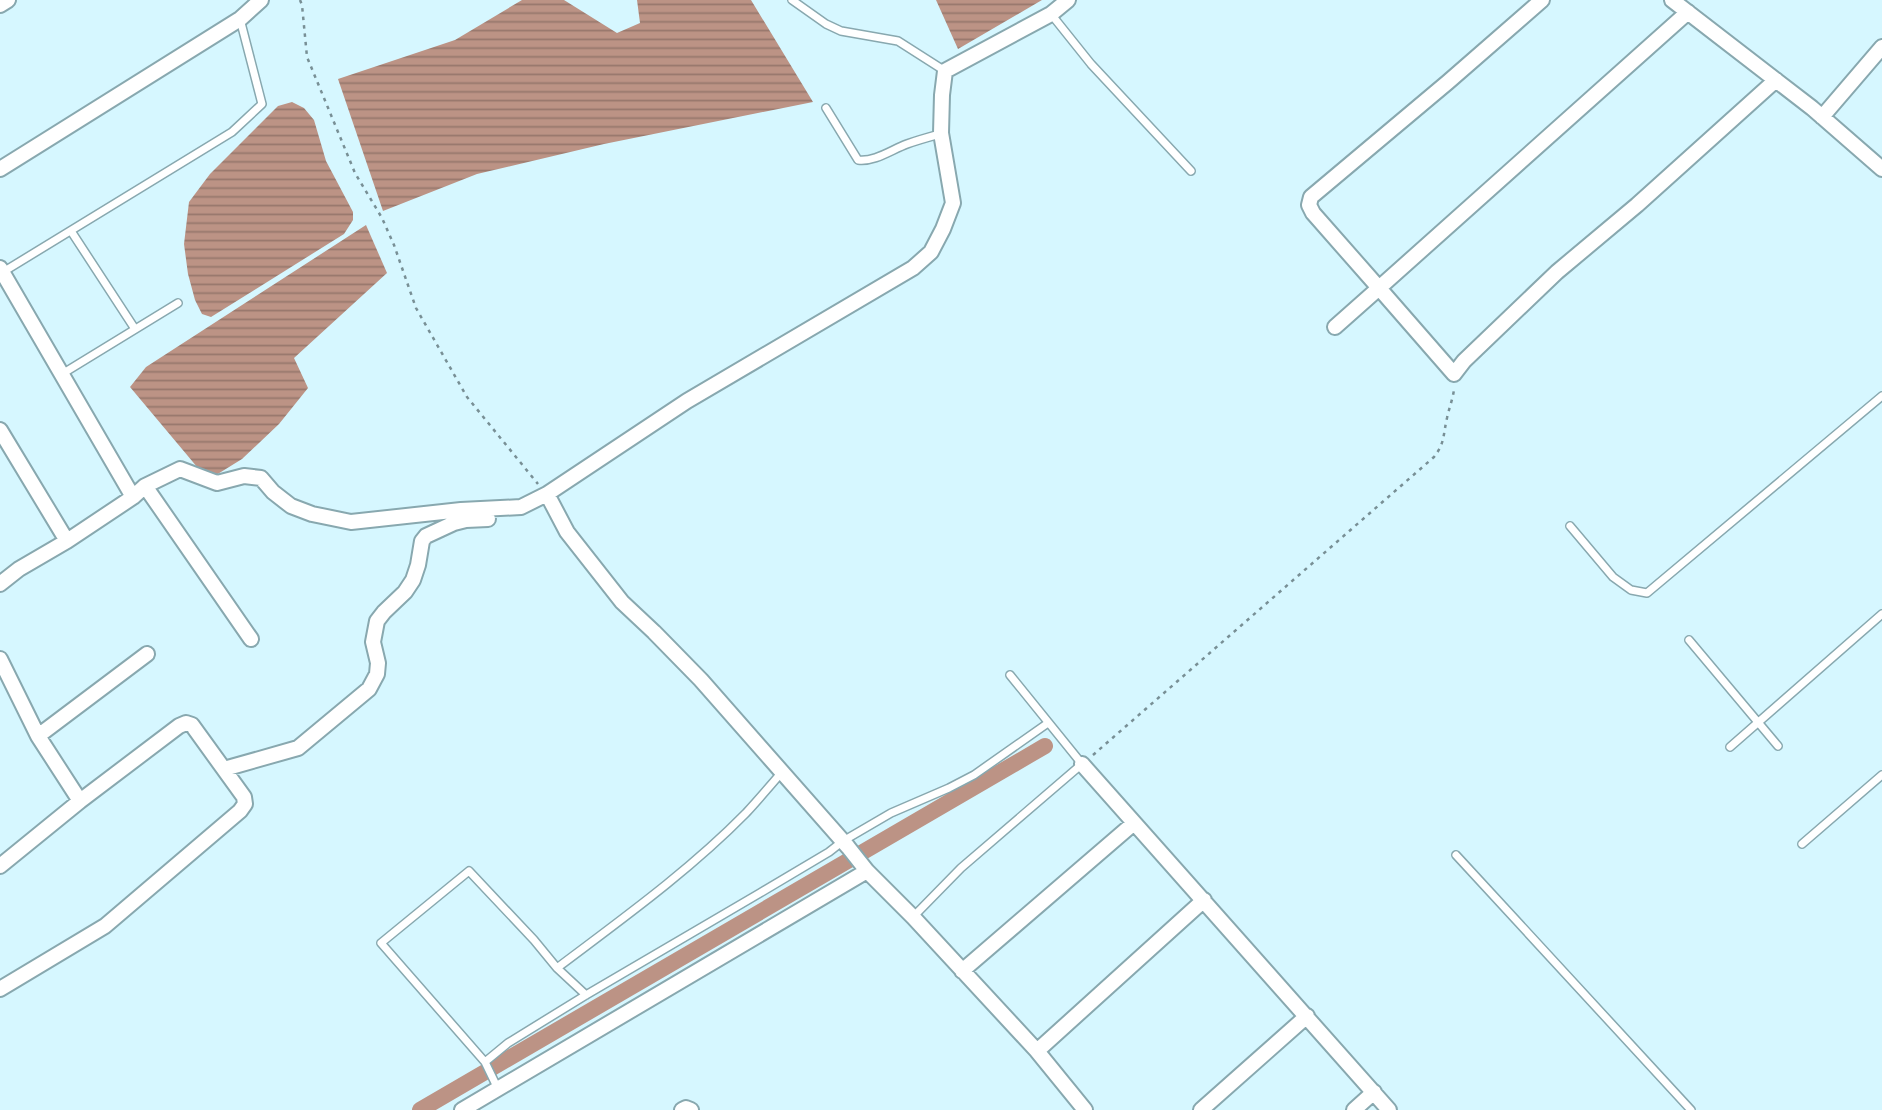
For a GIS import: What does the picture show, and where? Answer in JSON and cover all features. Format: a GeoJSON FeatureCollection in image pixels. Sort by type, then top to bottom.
{"type":"FeatureCollection","features":[{"type":"Feature","properties":{"kind":"street"},"geometry":{"type":"LineString","coordinates":[[0,5],[8,0]]}},
{"type":"Feature","properties":{"kind":"street"},"geometry":{"type":"LineString","coordinates":[[0,169],[240,19],[261,0]]}},
{"type":"Feature","properties":{"kind":"street"},"geometry":{"type":"LineString","coordinates":[[224,769],[298,748],[369,689],[377,674],[378,663],[373,642],[377,621],[413,580],[422,541],[426,536],[435,530],[466,520],[511,515],[687,401],[913,268],[931,253],[953,203],[941,134],[945,71],[1051,14],[1068,0]]}},
{"type":"Feature","properties":{"kind":"street"},"geometry":{"type":"LineString","coordinates":[[1542,0],[1311,197],[1309,205],[1312,213],[1454,374],[1481,344],[1557,272],[1637,205],[1776,80]]}},
{"type":"Feature","properties":{"kind":"street"},"geometry":{"type":"LineString","coordinates":[[1672,0],[1822,117],[1882,169]]}},
{"type":"Feature","properties":{"kind":"street"},"geometry":{"type":"LineString","coordinates":[[1335,327],[1688,12]]}},
{"type":"Feature","properties":{"kind":"street"},"geometry":{"type":"LineString","coordinates":[[1822,117],[1882,47]]}},
{"type":"Feature","properties":{"kind":"street"},"geometry":{"type":"LineString","coordinates":[[1,270],[133,497]]}},
{"type":"Feature","properties":{"kind":"street"},"geometry":{"type":"LineString","coordinates":[[0,430],[67,541]]}},
{"type":"Feature","properties":{"kind":"street"},"geometry":{"type":"LineString","coordinates":[[0,584],[19,569],[133,497],[145,486],[180,469],[217,483],[244,477],[261,478],[291,506],[312,514],[351,522],[461,510],[521,507]]}},
{"type":"Feature","properties":{"kind":"street"},"geometry":{"type":"LineString","coordinates":[[145,486],[251,639]]}},
{"type":"Feature","properties":{"kind":"street"},"geometry":{"type":"LineString","coordinates":[[547,494],[567,532],[622,602],[701,680],[867,871],[1037,1051],[1084,1110]]}},
{"type":"Feature","properties":{"kind":"street"},"geometry":{"type":"LineString","coordinates":[[38,736],[147,654]]}},
{"type":"Feature","properties":{"kind":"street"},"geometry":{"type":"LineString","coordinates":[[0,659],[38,736],[80,801]]}},
{"type":"Feature","properties":{"kind":"street"},"geometry":{"type":"LineString","coordinates":[[0,866],[80,801],[186,723],[192,724],[244,797],[245,804],[240,811],[105,926],[0,989]]}},
{"type":"Feature","properties":{"kind":"street"},"geometry":{"type":"LineString","coordinates":[[1082,764],[1389,1110]]}},
{"type":"Feature","properties":{"kind":"street"},"geometry":{"type":"LineString","coordinates":[[962,971],[1134,823]]}},
{"type":"Feature","properties":{"kind":"street"},"geometry":{"type":"LineString","coordinates":[[462,1110],[867,871]]}},
{"type":"Feature","properties":{"kind":"street"},"geometry":{"type":"LineString","coordinates":[[1037,1051],[1204,900]]}},
{"type":"Feature","properties":{"kind":"street"},"geometry":{"type":"LineString","coordinates":[[1201,1110],[1307,1016]]}},
{"type":"Feature","properties":{"kind":"street"},"geometry":{"type":"LineString","coordinates":[[1353,1110],[1374,1092]]}},
{"type":"Feature","properties":{"kind":"street"},"geometry":{"type":"LineString","coordinates":[[682,1110],[691,1110]]}},
{"type":"Feature","properties":{"kind":"lane"},"geometry":{"type":"LineString","coordinates":[[792,0],[826,24],[841,31],[898,41],[945,71]]}},
{"type":"Feature","properties":{"kind":"lane"},"geometry":{"type":"LineString","coordinates":[[1051,14],[1091,64],[1191,172]]}},
{"type":"Feature","properties":{"kind":"lane"},"geometry":{"type":"LineString","coordinates":[[1,270],[71,231],[232,132],[262,104],[240,19]]}},
{"type":"Feature","properties":{"kind":"lane"},"geometry":{"type":"LineString","coordinates":[[826,108],[858,160],[876,158],[906,144],[941,134]]}},
{"type":"Feature","properties":{"kind":"lane"},"geometry":{"type":"LineString","coordinates":[[71,231],[135,329]]}},
{"type":"Feature","properties":{"kind":"lane"},"geometry":{"type":"LineString","coordinates":[[62,374],[178,303]]}},
{"type":"Feature","properties":{"kind":"lane"},"geometry":{"type":"LineString","coordinates":[[1570,526],[1613,577],[1631,590],[1647,593],[1882,396]]}},
{"type":"Feature","properties":{"kind":"lane"},"geometry":{"type":"LineString","coordinates":[[1730,747],[1882,614]]}},
{"type":"Feature","properties":{"kind":"lane"},"geometry":{"type":"LineString","coordinates":[[1689,640],[1778,746]]}},
{"type":"Feature","properties":{"kind":"lane"},"geometry":{"type":"LineString","coordinates":[[912,917],[961,868],[1082,764],[1010,675]]}},
{"type":"Feature","properties":{"kind":"lane"},"geometry":{"type":"LineString","coordinates":[[485,1062],[508,1042],[829,852],[849,848],[891,813],[974,775],[1048,723]]}},
{"type":"Feature","properties":{"kind":"lane"},"geometry":{"type":"LineString","coordinates":[[557,968],[696,859],[746,813],[782,772]]}},
{"type":"Feature","properties":{"kind":"lane"},"geometry":{"type":"LineString","coordinates":[[1802,844],[1882,775]]}},
{"type":"Feature","properties":{"kind":"lane"},"geometry":{"type":"LineString","coordinates":[[1456,855],[1691,1110]]}},
{"type":"Feature","properties":{"kind":"lane"},"geometry":{"type":"LineString","coordinates":[[498,1089],[485,1062],[381,943],[470,871],[557,968],[586,995]]}},
{"type":"Feature","properties":{"kind":"path"},"geometry":{"type":"LineString","coordinates":[[300,0],[307,57],[355,173],[382,218],[394,245],[416,308],[467,397],[547,494]]}},
{"type":"Feature","properties":{"kind":"path"},"geometry":{"type":"LineString","coordinates":[[1082,764],[1434,457],[1443,445],[1453,396],[1454,374]]}},
{"type":"Feature","properties":{"kind":"shaded area"},"geometry":{"type":"Polygon","coordinates":[[[522,0],[564,0],[617,33],[640,23],[637,0],[751,0],[813,102],[604,144],[477,174],[383,211],[338,79],[455,40],[522,0]]]}},
{"type":"Feature","properties":{"kind":"shaded area"},"geometry":{"type":"Polygon","coordinates":[[[936,0],[1042,0],[958,49],[936,0]]]}},
{"type":"Feature","properties":{"kind":"shaded area"},"geometry":{"type":"Polygon","coordinates":[[[292,102],[304,108],[314,120],[326,161],[353,212],[353,220],[344,234],[211,317],[202,314],[188,274],[184,244],[189,202],[210,174],[278,106],[292,102]]]}},
{"type":"Feature","properties":{"kind":"shaded area"},"geometry":{"type":"Polygon","coordinates":[[[366,225],[387,273],[294,358],[308,388],[279,424],[242,459],[208,480],[130,387],[146,367],[366,225]]]}},
{"type":"Feature","properties":{"kind":"waterway"},"geometry":{"type":"LineString","coordinates":[[420,1110],[1045,746]]}}]}
